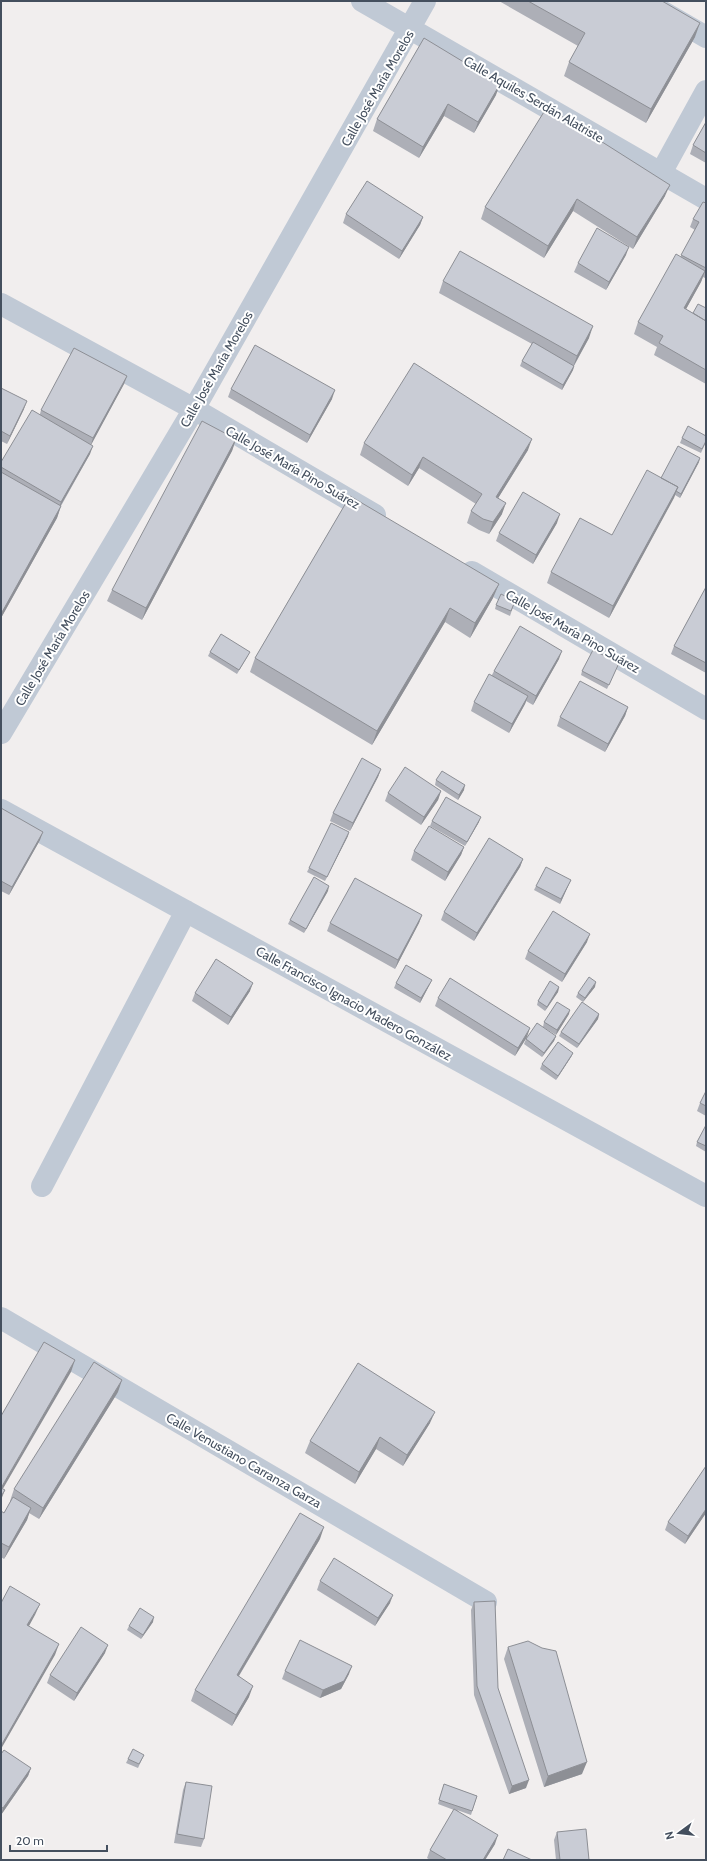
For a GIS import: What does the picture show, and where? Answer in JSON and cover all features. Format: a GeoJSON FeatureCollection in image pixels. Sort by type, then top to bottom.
{"type":"FeatureCollection","features":[{"type":"Feature","properties":{"kind":"street","name":"Calle Aquiles Serdán Alatriste"},"geometry":{"type":"LineString","coordinates":[[362,1],[706,199]]}},
{"type":"Feature","properties":{"kind":"street","name":"Calle José María Morelos"},"geometry":{"type":"LineString","coordinates":[[1,733],[194,409],[425,1]]}},
{"type":"Feature","properties":{"kind":"street"},"geometry":{"type":"LineString","coordinates":[[644,1],[706,38]]}},
{"type":"Feature","properties":{"kind":"street"},"geometry":{"type":"LineString","coordinates":[[662,173],[706,91]]}},
{"type":"Feature","properties":{"kind":"street","name":"Calle José María Pino Suárez"},"geometry":{"type":"LineString","coordinates":[[1,304],[194,409],[392,525]]}},
{"type":"Feature","properties":{"kind":"street","name":"Calle José María Pino Suárez"},"geometry":{"type":"LineString","coordinates":[[453,561],[706,709]]}},
{"type":"Feature","properties":{"kind":"street","name":"Calle Francisco Ignacio Madero González"},"geometry":{"type":"LineString","coordinates":[[1,810],[706,1196]]}},
{"type":"Feature","properties":{"kind":"street"},"geometry":{"type":"LineString","coordinates":[[42,1186],[186,911]]}},
{"type":"Feature","properties":{"kind":"street","name":"Calle Venustiano Carranza Garza"},"geometry":{"type":"LineString","coordinates":[[1,1318],[486,1602]]}},
{"type":"Feature","properties":{"kind":"building"},"geometry":{"type":"Polygon","coordinates":[[[528,1],[662,1],[700,23],[651,109],[569,62],[585,33],[528,1]]]}},
{"type":"Feature","properties":{"kind":"building"},"geometry":{"type":"Polygon","coordinates":[[[424,38],[500,84],[478,122],[448,104],[423,147],[377,119],[424,38]]]}},
{"type":"Feature","properties":{"kind":"building"},"geometry":{"type":"Polygon","coordinates":[[[547,107],[670,185],[637,237],[577,199],[548,246],[485,207],[547,107]]]}},
{"type":"Feature","properties":{"kind":"building"},"geometry":{"type":"Polygon","coordinates":[[[706,122],[706,153],[693,145],[706,122]]]}},
{"type":"Feature","properties":{"kind":"building"},"geometry":{"type":"Polygon","coordinates":[[[367,181],[423,217],[402,251],[346,214],[367,181]]]}},
{"type":"Feature","properties":{"kind":"building"},"geometry":{"type":"Polygon","coordinates":[[[703,202],[706,203],[706,268],[681,255],[699,222],[693,219],[703,202]]]}},
{"type":"Feature","properties":{"kind":"building"},"geometry":{"type":"Polygon","coordinates":[[[597,228],[629,247],[609,282],[578,263],[597,228]]]}},
{"type":"Feature","properties":{"kind":"building"},"geometry":{"type":"Polygon","coordinates":[[[460,251],[593,326],[577,356],[443,281],[460,251]]]}},
{"type":"Feature","properties":{"kind":"building"},"geometry":{"type":"Polygon","coordinates":[[[676,254],[705,271],[684,308],[706,321],[706,370],[659,343],[663,336],[638,322],[676,254]]]}},
{"type":"Feature","properties":{"kind":"building"},"geometry":{"type":"Polygon","coordinates":[[[698,304],[706,308],[706,321],[693,313],[698,304]]]}},
{"type":"Feature","properties":{"kind":"building"},"geometry":{"type":"Polygon","coordinates":[[[533,342],[574,366],[563,385],[522,361],[533,342]]]}},
{"type":"Feature","properties":{"kind":"building"},"geometry":{"type":"Polygon","coordinates":[[[255,345],[335,390],[310,435],[231,389],[255,345]]]}},
{"type":"Feature","properties":{"kind":"building"},"geometry":{"type":"Polygon","coordinates":[[[74,348],[127,376],[93,438],[41,410],[74,348]]]}},
{"type":"Feature","properties":{"kind":"building"},"geometry":{"type":"Polygon","coordinates":[[[414,363],[532,439],[496,497],[506,503],[493,522],[483,519],[471,511],[482,494],[423,457],[412,475],[364,443],[414,363]]]}},
{"type":"Feature","properties":{"kind":"building"},"geometry":{"type":"Polygon","coordinates":[[[1,388],[27,401],[10,436],[1,431],[1,388]]]}},
{"type":"Feature","properties":{"kind":"building"},"geometry":{"type":"Polygon","coordinates":[[[32,410],[93,446],[61,502],[1,467],[1,462],[32,410]]]}},
{"type":"Feature","properties":{"kind":"building"},"geometry":{"type":"Polygon","coordinates":[[[202,421],[236,439],[146,608],[112,590],[202,421]]]}},
{"type":"Feature","properties":{"kind":"building"},"geometry":{"type":"Polygon","coordinates":[[[688,426],[706,436],[706,441],[702,449],[682,438],[688,426]]]}},
{"type":"Feature","properties":{"kind":"building"},"geometry":{"type":"Polygon","coordinates":[[[678,446],[700,458],[681,494],[676,491],[678,487],[661,478],[678,446]]]}},
{"type":"Feature","properties":{"kind":"building"},"geometry":{"type":"Polygon","coordinates":[[[647,470],[678,487],[613,606],[551,572],[580,518],[612,535],[647,470]]]}},
{"type":"Feature","properties":{"kind":"building"},"geometry":{"type":"Polygon","coordinates":[[[1,472],[61,506],[1,614],[1,472]]]}},
{"type":"Feature","properties":{"kind":"building"},"geometry":{"type":"Polygon","coordinates":[[[523,492],[560,514],[536,555],[499,533],[523,492]]]}},
{"type":"Feature","properties":{"kind":"building"},"geometry":{"type":"Polygon","coordinates":[[[350,496],[499,584],[475,623],[450,608],[377,731],[255,658],[350,496]]]}},
{"type":"Feature","properties":{"kind":"building"},"geometry":{"type":"Polygon","coordinates":[[[706,587],[706,663],[674,646],[706,587]]]}},
{"type":"Feature","properties":{"kind":"building"},"geometry":{"type":"Polygon","coordinates":[[[501,594],[515,601],[511,611],[496,605],[501,594]]]}},
{"type":"Feature","properties":{"kind":"building"},"geometry":{"type":"Polygon","coordinates":[[[520,626],[562,651],[536,696],[494,671],[520,626]]]}},
{"type":"Feature","properties":{"kind":"building"},"geometry":{"type":"Polygon","coordinates":[[[221,634],[250,652],[239,670],[210,652],[221,634]]]}},
{"type":"Feature","properties":{"kind":"building"},"geometry":{"type":"Polygon","coordinates":[[[593,650],[619,663],[609,685],[582,671],[593,650]]]}},
{"type":"Feature","properties":{"kind":"building"},"geometry":{"type":"Polygon","coordinates":[[[489,674],[528,696],[512,724],[474,702],[489,674]]]}},
{"type":"Feature","properties":{"kind":"building"},"geometry":{"type":"Polygon","coordinates":[[[580,681],[628,707],[608,744],[560,717],[580,681]]]}},
{"type":"Feature","properties":{"kind":"building"},"geometry":{"type":"Polygon","coordinates":[[[362,758],[381,769],[353,823],[333,813],[362,758]]]}},
{"type":"Feature","properties":{"kind":"building"},"geometry":{"type":"Polygon","coordinates":[[[405,767],[441,791],[424,817],[388,793],[405,767]]]}},
{"type":"Feature","properties":{"kind":"building"},"geometry":{"type":"Polygon","coordinates":[[[442,771],[465,785],[459,795],[436,780],[442,771]]]}},
{"type":"Feature","properties":{"kind":"building"},"geometry":{"type":"Polygon","coordinates":[[[446,797],[481,817],[467,842],[432,821],[446,797]]]}},
{"type":"Feature","properties":{"kind":"building"},"geometry":{"type":"Polygon","coordinates":[[[1,808],[43,832],[12,887],[1,881],[1,808]]]}},
{"type":"Feature","properties":{"kind":"building"},"geometry":{"type":"Polygon","coordinates":[[[331,823],[349,832],[327,877],[309,868],[331,823]]]}},
{"type":"Feature","properties":{"kind":"building"},"geometry":{"type":"Polygon","coordinates":[[[429,826],[464,847],[448,872],[414,851],[429,826]]]}},
{"type":"Feature","properties":{"kind":"building"},"geometry":{"type":"Polygon","coordinates":[[[489,838],[523,859],[477,933],[444,912],[489,838]]]}},
{"type":"Feature","properties":{"kind":"building"},"geometry":{"type":"Polygon","coordinates":[[[546,867],[571,880],[561,899],[536,886],[546,867]]]}},
{"type":"Feature","properties":{"kind":"building"},"geometry":{"type":"Polygon","coordinates":[[[314,877],[329,886],[306,929],[290,920],[314,877]]]}},
{"type":"Feature","properties":{"kind":"building"},"geometry":{"type":"Polygon","coordinates":[[[355,878],[422,915],[398,960],[330,923],[355,878]]]}},
{"type":"Feature","properties":{"kind":"building"},"geometry":{"type":"Polygon","coordinates":[[[553,911],[590,934],[565,974],[528,951],[553,911]]]}},
{"type":"Feature","properties":{"kind":"building"},"geometry":{"type":"Polygon","coordinates":[[[216,959],[253,983],[231,1017],[195,993],[216,959]]]}},
{"type":"Feature","properties":{"kind":"building"},"geometry":{"type":"Polygon","coordinates":[[[406,965],[432,980],[421,998],[396,983],[406,965]]]}},
{"type":"Feature","properties":{"kind":"building"},"geometry":{"type":"Polygon","coordinates":[[[589,977],[596,982],[585,998],[578,993],[589,977]]]}},
{"type":"Feature","properties":{"kind":"building"},"geometry":{"type":"Polygon","coordinates":[[[450,978],[530,1028],[518,1048],[438,998],[450,978]]]}},
{"type":"Feature","properties":{"kind":"building"},"geometry":{"type":"Polygon","coordinates":[[[550,981],[559,987],[547,1007],[538,1001],[550,981]]]}},
{"type":"Feature","properties":{"kind":"building"},"geometry":{"type":"Polygon","coordinates":[[[557,1002],[570,1010],[557,1030],[544,1022],[557,1002]]]}},
{"type":"Feature","properties":{"kind":"building"},"geometry":{"type":"Polygon","coordinates":[[[582,1002],[599,1014],[579,1044],[561,1032],[582,1002]]]}},
{"type":"Feature","properties":{"kind":"building"},"geometry":{"type":"Polygon","coordinates":[[[537,1023],[556,1036],[544,1053],[526,1039],[537,1023]]]}},
{"type":"Feature","properties":{"kind":"building"},"geometry":{"type":"Polygon","coordinates":[[[558,1042],[573,1053],[558,1076],[542,1064],[558,1042]]]}},
{"type":"Feature","properties":{"kind":"building"},"geometry":{"type":"Polygon","coordinates":[[[706,1091],[706,1106],[700,1103],[706,1091]]]}},
{"type":"Feature","properties":{"kind":"building"},"geometry":{"type":"Polygon","coordinates":[[[706,1125],[706,1146],[697,1142],[706,1125]]]}},
{"type":"Feature","properties":{"kind":"building"},"geometry":{"type":"Polygon","coordinates":[[[44,1342],[75,1360],[1,1488],[1,1416],[44,1342]]]}},
{"type":"Feature","properties":{"kind":"building"},"geometry":{"type":"Polygon","coordinates":[[[94,1362],[122,1380],[43,1508],[14,1489],[94,1362]]]}},
{"type":"Feature","properties":{"kind":"building"},"geometry":{"type":"Polygon","coordinates":[[[358,1363],[435,1412],[407,1455],[380,1437],[359,1472],[310,1441],[358,1363]]]}},
{"type":"Feature","properties":{"kind":"building"},"geometry":{"type":"Polygon","coordinates":[[[706,1466],[706,1509],[688,1536],[668,1522],[706,1466]]]}},
{"type":"Feature","properties":{"kind":"building"},"geometry":{"type":"Polygon","coordinates":[[[1,1488],[5,1490],[1,1496],[1,1488]]]}},
{"type":"Feature","properties":{"kind":"building"},"geometry":{"type":"Polygon","coordinates":[[[13,1497],[31,1508],[9,1547],[1,1543],[1,1511],[4,1513],[13,1497]]]}},
{"type":"Feature","properties":{"kind":"building"},"geometry":{"type":"Polygon","coordinates":[[[300,1513],[324,1527],[237,1675],[253,1686],[236,1715],[195,1690],[300,1513]]]}},
{"type":"Feature","properties":{"kind":"building"},"geometry":{"type":"Polygon","coordinates":[[[334,1558],[393,1595],[378,1618],[320,1581],[334,1558]]]}},
{"type":"Feature","properties":{"kind":"building"},"geometry":{"type":"Polygon","coordinates":[[[10,1586],[40,1604],[27,1625],[59,1644],[2,1744],[1,1603],[10,1586]]]}},
{"type":"Feature","properties":{"kind":"building"},"geometry":{"type":"Polygon","coordinates":[[[495,1601],[498,1688],[529,1780],[512,1786],[477,1686],[474,1602],[495,1601]]]}},
{"type":"Feature","properties":{"kind":"building"},"geometry":{"type":"Polygon","coordinates":[[[140,1608],[154,1617],[143,1635],[129,1626],[140,1608]]]}},
{"type":"Feature","properties":{"kind":"building"},"geometry":{"type":"Polygon","coordinates":[[[81,1627],[108,1645],[77,1693],[50,1675],[81,1627]]]}},
{"type":"Feature","properties":{"kind":"building"},"geometry":{"type":"Polygon","coordinates":[[[300,1640],[352,1666],[344,1681],[323,1690],[285,1671],[300,1640]]]}},
{"type":"Feature","properties":{"kind":"building"},"geometry":{"type":"Polygon","coordinates":[[[528,1641],[542,1648],[556,1651],[587,1762],[548,1776],[508,1647],[528,1641]]]}},
{"type":"Feature","properties":{"kind":"building"},"geometry":{"type":"Polygon","coordinates":[[[133,1749],[144,1755],[139,1764],[128,1759],[133,1749]]]}},
{"type":"Feature","properties":{"kind":"building"},"geometry":{"type":"Polygon","coordinates":[[[4,1750],[31,1768],[3,1808],[1,1807],[1,1754],[4,1750]]]}},
{"type":"Feature","properties":{"kind":"building"},"geometry":{"type":"Polygon","coordinates":[[[186,1782],[212,1786],[204,1839],[177,1834],[186,1782]]]}},
{"type":"Feature","properties":{"kind":"building"},"geometry":{"type":"Polygon","coordinates":[[[444,1784],[477,1796],[472,1811],[439,1800],[444,1784]]]}},
{"type":"Feature","properties":{"kind":"building"},"geometry":{"type":"Polygon","coordinates":[[[454,1809],[498,1835],[483,1860],[447,1860],[430,1850],[454,1809]]]}},
{"type":"Feature","properties":{"kind":"building"},"geometry":{"type":"Polygon","coordinates":[[[586,1829],[589,1860],[560,1860],[557,1832],[586,1829]]]}},
{"type":"Feature","properties":{"kind":"building"},"geometry":{"type":"Polygon","coordinates":[[[508,1849],[532,1860],[503,1860],[508,1849]]]}}]}
